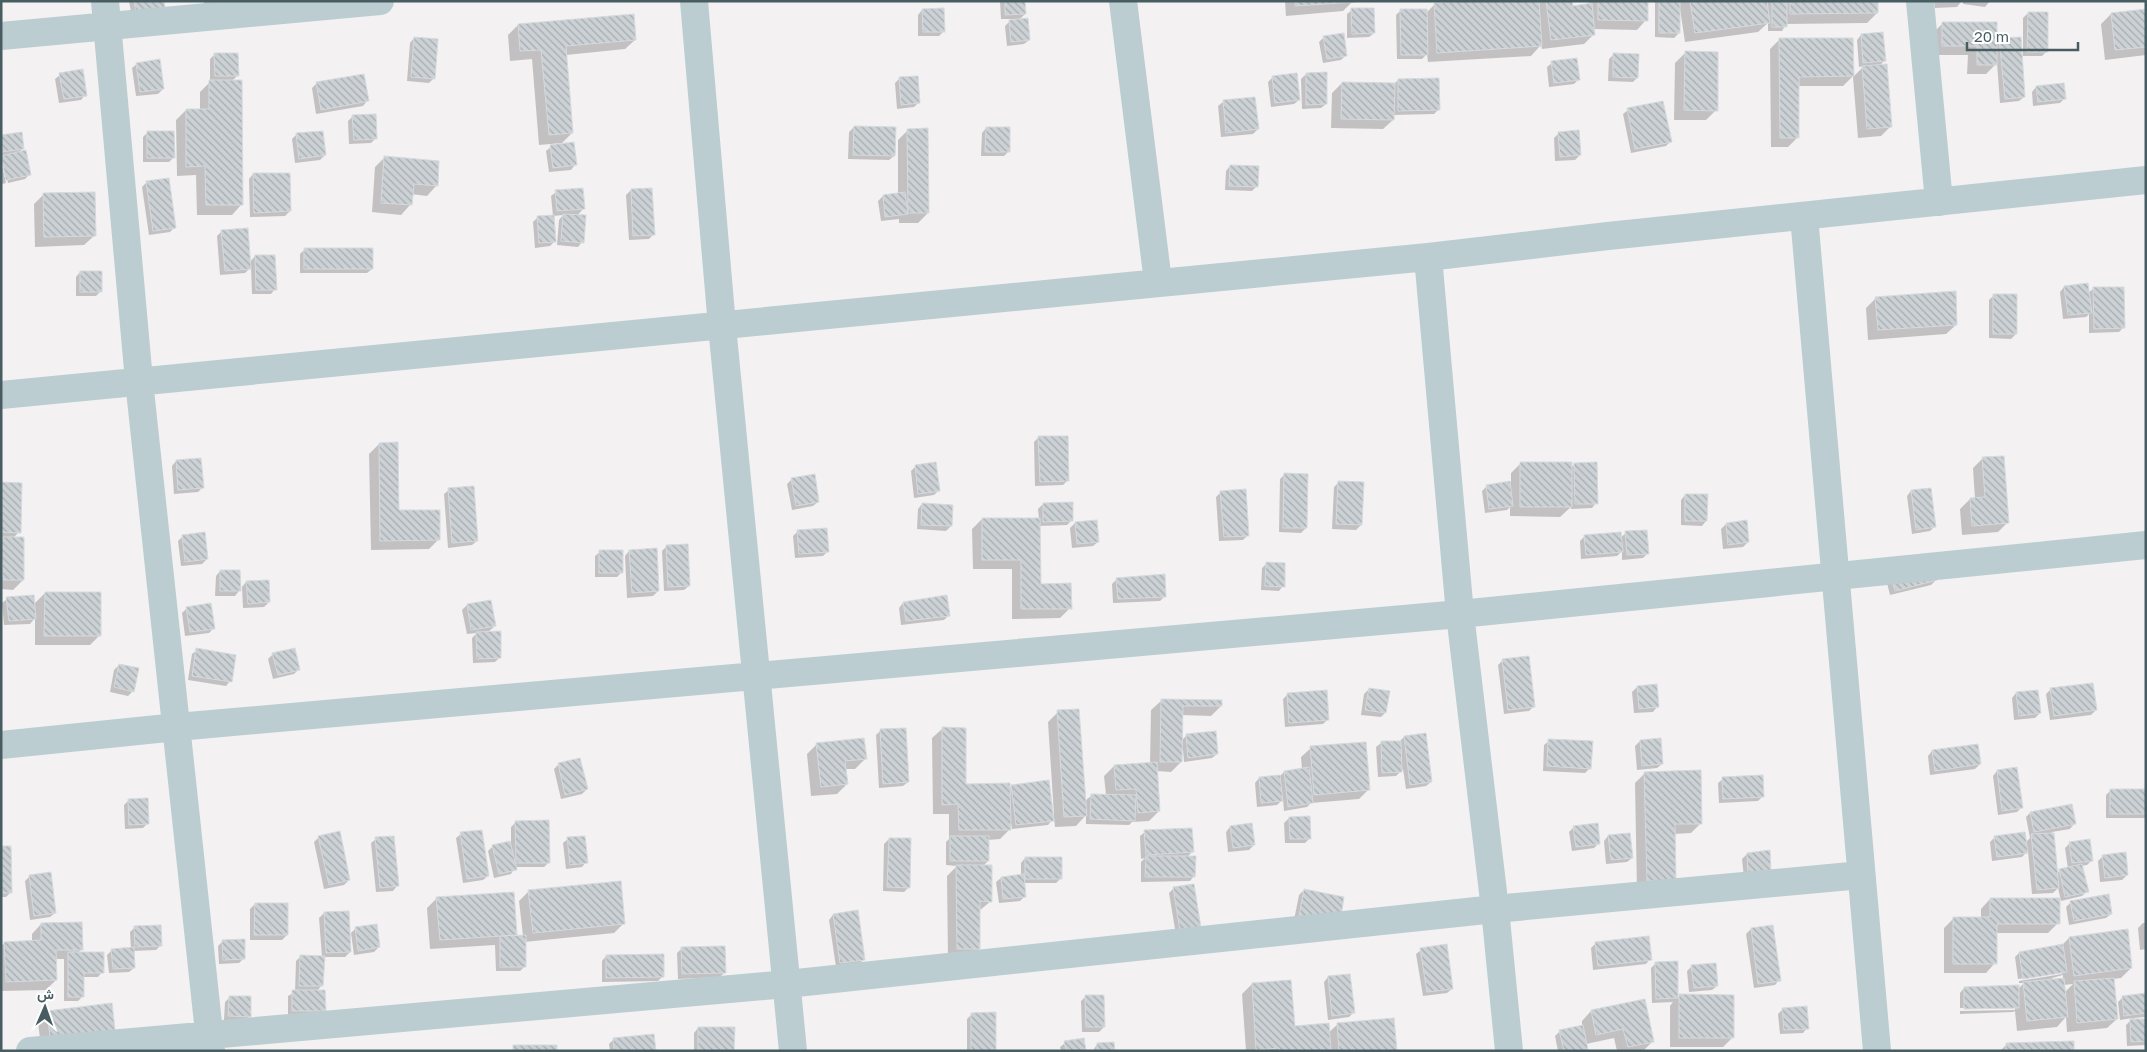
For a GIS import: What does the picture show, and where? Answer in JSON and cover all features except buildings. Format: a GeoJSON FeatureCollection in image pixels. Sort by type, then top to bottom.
{"type":"FeatureCollection","features":[{"type":"Feature","properties":{"kind":"street"},"geometry":{"type":"LineString","coordinates":[[1,36],[107,14],[380,1]]}},
{"type":"Feature","properties":{"kind":"street"},"geometry":{"type":"LineString","coordinates":[[694,1],[722,326],[793,1051]]}},
{"type":"Feature","properties":{"kind":"street"},"geometry":{"type":"LineString","coordinates":[[1123,1],[1158,282]]}},
{"type":"Feature","properties":{"kind":"street"},"geometry":{"type":"LineString","coordinates":[[1920,1],[1939,202]]}},
{"type":"Feature","properties":{"kind":"street"},"geometry":{"type":"LineString","coordinates":[[107,14],[139,381],[178,726],[210,1042]]}},
{"type":"Feature","properties":{"kind":"street"},"geometry":{"type":"LineString","coordinates":[[1,395],[1428,257],[2146,180]]}},
{"type":"Feature","properties":{"kind":"street"},"geometry":{"type":"LineString","coordinates":[[1804,216],[1877,1051]]}},
{"type":"Feature","properties":{"kind":"street"},"geometry":{"type":"LineString","coordinates":[[1428,257],[1460,614],[1496,909],[1509,1051]]}},
{"type":"Feature","properties":{"kind":"street"},"geometry":{"type":"LineString","coordinates":[[1,745],[178,726],[757,677],[1460,614],[2146,545]]}},
{"type":"Feature","properties":{"kind":"street"},"geometry":{"type":"LineString","coordinates":[[30,1051],[210,1042],[787,984],[1496,909],[1861,875]]}}]}
